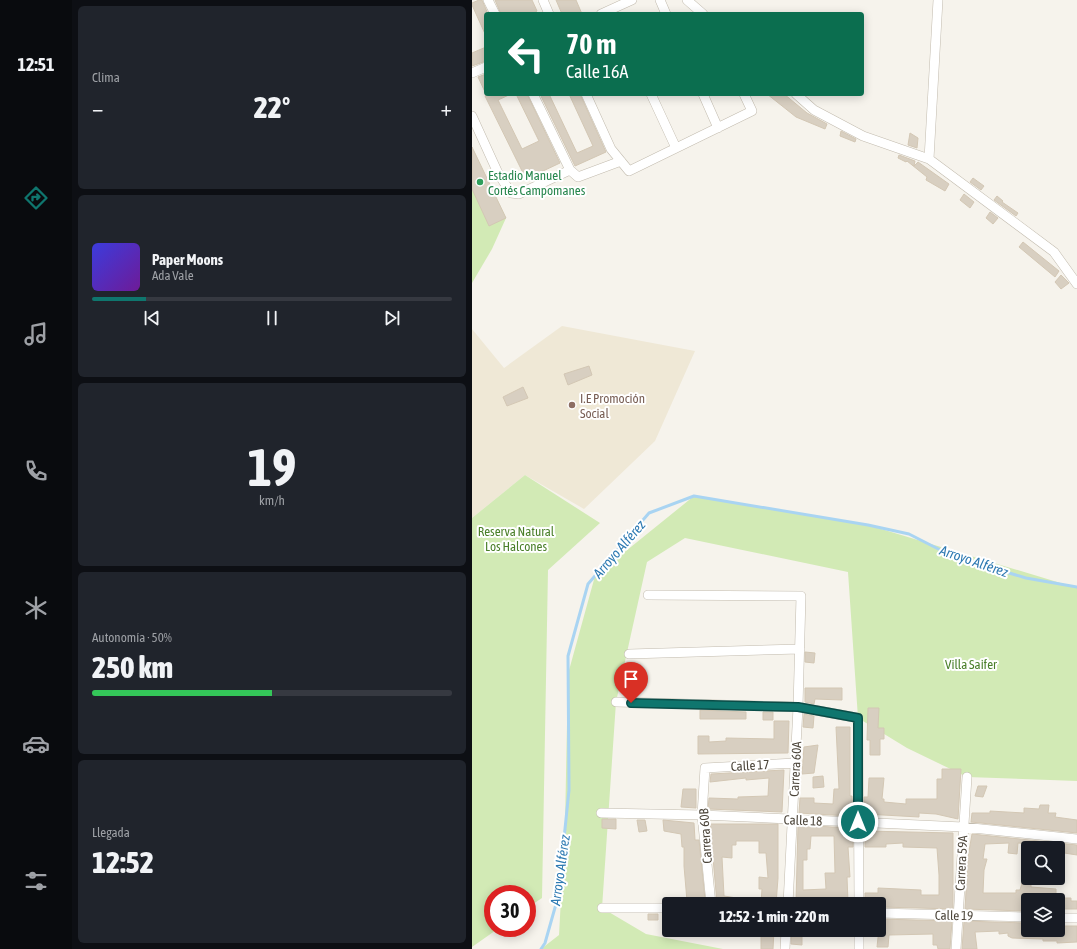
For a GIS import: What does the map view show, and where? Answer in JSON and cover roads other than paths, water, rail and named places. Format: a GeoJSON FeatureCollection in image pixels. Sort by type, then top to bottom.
{"type":"FeatureCollection","features":[{"type":"Feature","properties":{"kind":"street"},"geometry":{"type":"LineString","coordinates":[[488,0],[494,12]]}},
{"type":"Feature","properties":{"kind":"street"},"geometry":{"type":"LineString","coordinates":[[543,0],[548,12]]}},
{"type":"Feature","properties":{"kind":"street"},"geometry":{"type":"LineString","coordinates":[[615,11],[632,0]]}},
{"type":"Feature","properties":{"kind":"street"},"geometry":{"type":"LineString","coordinates":[[660,0],[665,12]]}},
{"type":"Feature","properties":{"kind":"street"},"geometry":{"type":"LineString","coordinates":[[687,0],[701,12]]}},
{"type":"Feature","properties":{"kind":"street"},"geometry":{"type":"LineString","coordinates":[[930,159],[938,0]]}},
{"type":"Feature","properties":{"kind":"street"},"geometry":{"type":"LineString","coordinates":[[472,73],[484,68]]}},
{"type":"Feature","properties":{"kind":"street"},"geometry":{"type":"LineString","coordinates":[[533,96],[570,170],[578,177],[621,161]]}},
{"type":"Feature","properties":{"kind":"street"},"geometry":{"type":"LineString","coordinates":[[587,96],[611,148],[629,171],[752,111],[745,96]]}},
{"type":"Feature","properties":{"kind":"street"},"geometry":{"type":"LineString","coordinates":[[652,96],[676,148]]}},
{"type":"Feature","properties":{"kind":"street"},"geometry":{"type":"LineString","coordinates":[[704,96],[718,128]]}},
{"type":"Feature","properties":{"kind":"street"},"geometry":{"type":"LineString","coordinates":[[798,96],[814,110],[863,136],[930,159],[1054,252],[1077,284]]}},
{"type":"Feature","properties":{"kind":"street"},"geometry":{"type":"LineString","coordinates":[[472,116],[498,173],[511,193],[519,194],[570,170]]}},
{"type":"Feature","properties":{"kind":"street","name":"Carrera 60A"},"geometry":{"type":"LineString","coordinates":[[648,595],[802,596],[788,897]]}},
{"type":"Feature","properties":{"kind":"street"},"geometry":{"type":"LineString","coordinates":[[629,654],[800,649]]}},
{"type":"Feature","properties":{"kind":"street"},"geometry":{"type":"LineString","coordinates":[[616,702],[798,707],[858,718],[859,897]]}},
{"type":"Feature","properties":{"kind":"street","name":"Calle 17"},"geometry":{"type":"LineString","coordinates":[[705,768],[795,763]]}},
{"type":"Feature","properties":{"kind":"street","name":"Carrera 60B"},"geometry":{"type":"LineString","coordinates":[[705,768],[702,815],[710,897]]}},
{"type":"Feature","properties":{"kind":"street","name":"Carrera 59A"},"geometry":{"type":"LineString","coordinates":[[956,949],[967,777]]}},
{"type":"Feature","properties":{"kind":"street","name":"Calle 18"},"geometry":{"type":"LineString","coordinates":[[601,813],[702,815],[963,827],[1077,839]]}},
{"type":"Feature","properties":{"kind":"street"},"geometry":{"type":"LineString","coordinates":[[602,908],[662,908]]}},
{"type":"Feature","properties":{"kind":"street","name":"Calle 19"},"geometry":{"type":"LineString","coordinates":[[886,913],[1021,917]]}},
{"type":"Feature","properties":{"kind":"street"},"geometry":{"type":"LineString","coordinates":[[1065,918],[1077,918]]}},
{"type":"Feature","properties":{"kind":"street"},"geometry":{"type":"LineString","coordinates":[[785,949],[786,937]]}},
{"type":"Feature","properties":{"kind":"street"},"geometry":{"type":"LineString","coordinates":[[858,949],[859,937]]}},
{"type":"Feature","properties":{"kind":"waterway","name":"Arroyo Alférez"},"geometry":{"type":"LineString","coordinates":[[541,949],[545,943],[558,897],[569,790],[568,656],[588,584],[649,513],[694,496],[868,525],[909,534],[952,556],[1026,578],[1077,587]]}},
{"type":"Feature","properties":{"kind":"place","name":"Estadio Manuel Cortés Campomanes"},"geometry":{"type":"Point","coordinates":[480,182]}},
{"type":"Feature","properties":{"kind":"place","name":"I.E Promoción Social"},"geometry":{"type":"Point","coordinates":[572,405]}},
{"type":"Feature","properties":{"kind":"park label","name":"Reserva Natural Los Halcones"},"geometry":{"type":"Point","coordinates":[516,538]}},
{"type":"Feature","properties":{"kind":"park label","name":"Villa Saifer"},"geometry":{"type":"Point","coordinates":[971,664]}}]}
